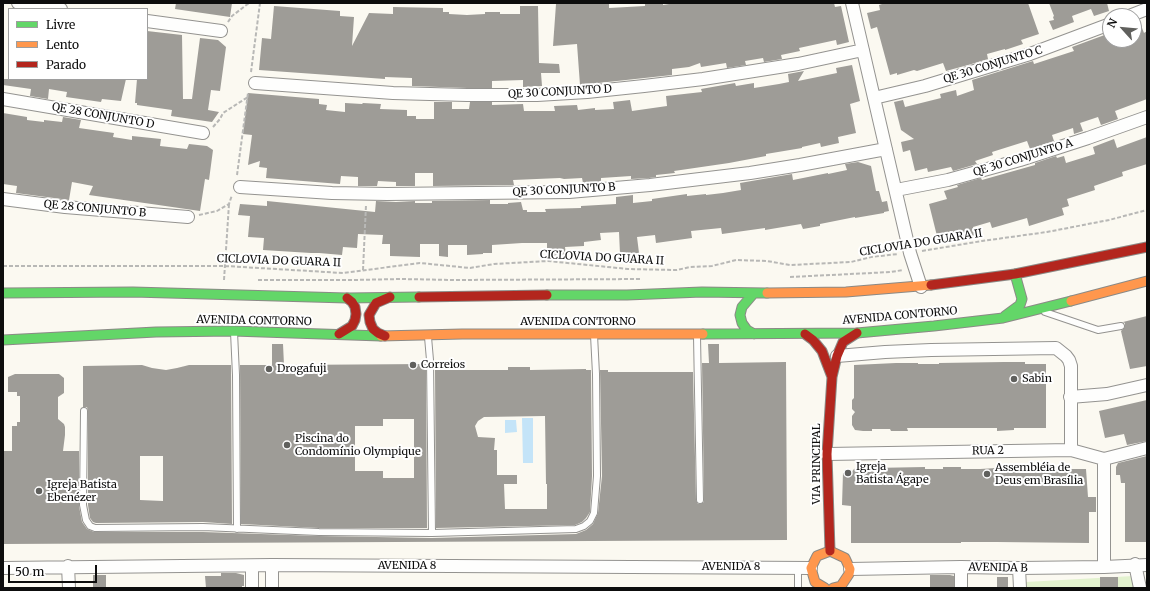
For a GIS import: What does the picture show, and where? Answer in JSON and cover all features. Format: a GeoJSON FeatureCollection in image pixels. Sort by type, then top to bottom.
{"type":"FeatureCollection","features":[{"type":"Feature","properties":{"kind":"main road"},"geometry":{"type":"LineString","coordinates":[[3,293],[133,292],[347,298],[627,295],[702,292],[846,292],[921,286],[1015,274],[1147,247]]}},
{"type":"Feature","properties":{"kind":"main road"},"geometry":{"type":"LineString","coordinates":[[1003,318],[1020,305],[1022,299],[1015,274]]}},
{"type":"Feature","properties":{"kind":"main road","name":"AVENIDA CONTORNO"},"geometry":{"type":"LineString","coordinates":[[3,340],[156,332],[234,331],[385,336],[462,334],[857,333],[1003,318],[1147,281]]}},
{"type":"Feature","properties":{"kind":"main road"},"geometry":{"type":"LineString","coordinates":[[754,293],[742,307],[740,315],[742,324],[747,330],[754,334]]}},
{"type":"Feature","properties":{"kind":"main road"},"geometry":{"type":"LineString","coordinates":[[385,336],[373,329],[369,315],[376,303],[390,297]]}},
{"type":"Feature","properties":{"kind":"main road"},"geometry":{"type":"LineString","coordinates":[[339,334],[352,326],[355,320],[355,308],[352,302],[347,298]]}},
{"type":"Feature","properties":{"kind":"main road","name":"VIA PRINCIPAL"},"geometry":{"type":"LineString","coordinates":[[830,551],[827,454],[832,377],[837,356],[843,342],[857,333]]}},
{"type":"Feature","properties":{"kind":"main road","name":"VIA PRINCIPAL"},"geometry":{"type":"LineString","coordinates":[[805,334],[813,340],[822,351],[832,377]]}},
{"type":"Feature","properties":{"kind":"main road"},"geometry":{"type":"LineString","coordinates":[[825,588],[815,582],[811,568],[817,556],[830,551],[845,558],[850,569],[849,574],[841,586],[833,588]]}},
{"type":"Feature","properties":{"kind":"street"},"geometry":{"type":"LineString","coordinates":[[18,3],[54,8]]}},
{"type":"Feature","properties":{"kind":"street"},"geometry":{"type":"LineString","coordinates":[[852,3],[910,253],[921,286]]}},
{"type":"Feature","properties":{"kind":"street"},"geometry":{"type":"LineString","coordinates":[[148,21],[221,32]]}},
{"type":"Feature","properties":{"kind":"street","name":"QE 30 CONJUNTO C"},"geometry":{"type":"LineString","coordinates":[[874,98],[926,86],[1030,54],[1102,27]]}},
{"type":"Feature","properties":{"kind":"street","name":"QE 30 CONJUNTO D"},"geometry":{"type":"LineString","coordinates":[[252,82],[392,93],[537,95],[587,92],[703,79],[798,64],[862,50]]}},
{"type":"Feature","properties":{"kind":"street","name":"QE 28 CONJUNTO D"},"geometry":{"type":"LineString","coordinates":[[3,98],[203,133]]}},
{"type":"Feature","properties":{"kind":"street","name":"QE 30 CONJUNTO A"},"geometry":{"type":"LineString","coordinates":[[896,190],[948,180],[1020,160],[1147,117]]}},
{"type":"Feature","properties":{"kind":"street","name":"QE 30 CONJUNTO B"},"geometry":{"type":"LineString","coordinates":[[236,186],[366,194],[531,193],[582,191],[650,185],[750,173],[886,149]]}},
{"type":"Feature","properties":{"kind":"street","name":"QE 28 CONJUNTO B"},"geometry":{"type":"LineString","coordinates":[[3,199],[65,207],[188,217]]}},
{"type":"Feature","properties":{"kind":"street"},"geometry":{"type":"LineString","coordinates":[[837,356],[931,350],[1056,348],[1066,356],[1071,366],[1071,450]]}},
{"type":"Feature","properties":{"kind":"street"},"geometry":{"type":"LineString","coordinates":[[1070,397],[1107,394],[1147,384]]}},
{"type":"Feature","properties":{"kind":"street","name":"RUA 2"},"geometry":{"type":"LineString","coordinates":[[827,454],[1071,450],[1104,459],[1147,448]]}},
{"type":"Feature","properties":{"kind":"street"},"geometry":{"type":"LineString","coordinates":[[1104,459],[1104,567]]}},
{"type":"Feature","properties":{"kind":"street"},"geometry":{"type":"LineString","coordinates":[[1140,588],[1141,564]]}},
{"type":"Feature","properties":{"kind":"street","name":"AVENIDA B"},"geometry":{"type":"LineString","coordinates":[[850,569],[1104,567],[1141,564]]}},
{"type":"Feature","properties":{"kind":"street"},"geometry":{"type":"LineString","coordinates":[[272,565],[272,588]]}},
{"type":"Feature","properties":{"kind":"street","name":"AVENIDA 8"},"geometry":{"type":"LineString","coordinates":[[3,568],[68,566],[272,565],[811,568]]}},
{"type":"Feature","properties":{"kind":"street"},"geometry":{"type":"LineString","coordinates":[[68,566],[69,588]]}},
{"type":"Feature","properties":{"kind":"street"},"geometry":{"type":"LineString","coordinates":[[252,566],[252,588]]}},
{"type":"Feature","properties":{"kind":"street"},"geometry":{"type":"LineString","coordinates":[[961,567],[961,588]]}},
{"type":"Feature","properties":{"kind":"street"},"geometry":{"type":"LineString","coordinates":[[1019,568],[1020,588]]}},
{"type":"Feature","properties":{"kind":"lane"},"geometry":{"type":"LineString","coordinates":[[1038,310],[1098,330],[1121,326]]}},
{"type":"Feature","properties":{"kind":"lane"},"geometry":{"type":"LineString","coordinates":[[234,331],[236,375],[237,529]]}},
{"type":"Feature","properties":{"kind":"lane"},"geometry":{"type":"LineString","coordinates":[[84,411],[83,505],[86,520],[90,526],[95,528],[203,527],[319,532],[432,533],[576,529],[584,526],[590,521],[594,513],[597,476],[594,334]]}},
{"type":"Feature","properties":{"kind":"lane"},"geometry":{"type":"LineString","coordinates":[[697,334],[700,500]]}},
{"type":"Feature","properties":{"kind":"lane"},"geometry":{"type":"LineString","coordinates":[[428,336],[430,360],[432,533]]}},
{"type":"Feature","properties":{"kind":"lane"},"geometry":{"type":"LineString","coordinates":[[3,348],[12,342],[26,339]]}},
{"type":"Feature","properties":{"kind":"lane"},"geometry":{"type":"LineString","coordinates":[[798,568],[798,588]]}},
{"type":"Feature","properties":{"kind":"path"},"geometry":{"type":"LineString","coordinates":[[221,32],[232,16],[248,3]]}},
{"type":"Feature","properties":{"kind":"path"},"geometry":{"type":"LineString","coordinates":[[224,280],[229,204],[236,186],[248,97],[252,82],[260,3]]}},
{"type":"Feature","properties":{"kind":"path"},"geometry":{"type":"LineString","coordinates":[[203,133],[215,126],[223,114],[248,97]]}},
{"type":"Feature","properties":{"kind":"path"},"geometry":{"type":"LineString","coordinates":[[364,270],[366,194]]}},
{"type":"Feature","properties":{"kind":"path"},"geometry":{"type":"LineString","coordinates":[[188,217],[217,211],[229,204]]}},
{"type":"Feature","properties":{"kind":"path","name":"CICLOVIA DO GUARA II"},"geometry":{"type":"LineString","coordinates":[[3,266],[225,266],[344,273],[420,263],[470,268],[494,264],[548,261],[628,269],[676,270],[690,266],[712,266],[736,260],[767,260],[790,265],[851,262],[871,257],[910,253],[1047,232],[1109,220],[1147,210]]}},
{"type":"Feature","properties":{"kind":"path"},"geometry":{"type":"LineString","coordinates":[[784,277],[891,272],[915,269]]}},
{"type":"Feature","properties":{"kind":"path"},"geometry":{"type":"LineString","coordinates":[[253,280],[647,279]]}},
{"type":"Feature","properties":{"kind":"green space"},"geometry":{"type":"Polygon","coordinates":[[[1133,576],[1136,588],[1026,588],[1026,582],[1133,576]]]}},
{"type":"Feature","properties":{"kind":"water"},"geometry":{"type":"Polygon","coordinates":[[[522,418],[533,418],[533,463],[523,463],[522,418]]]}},
{"type":"Feature","properties":{"kind":"water"},"geometry":{"type":"Polygon","coordinates":[[[505,420],[516,420],[517,432],[505,433],[505,420]]]}},
{"type":"Feature","properties":{"kind":"building"},"geometry":{"type":"Polygon","coordinates":[[[176,3],[232,3],[230,17],[175,9],[176,3]]]}},
{"type":"Feature","properties":{"kind":"building"},"geometry":{"type":"Polygon","coordinates":[[[609,3],[609,8],[645,6],[645,3],[663,3],[663,5],[675,3],[834,3],[835,7],[841,6],[849,42],[837,45],[836,40],[799,48],[800,51],[781,55],[782,59],[764,62],[763,58],[745,61],[746,65],[727,68],[726,63],[701,67],[700,63],[689,67],[672,69],[672,75],[580,85],[577,44],[553,46],[556,4],[609,3]]]}},
{"type":"Feature","properties":{"kind":"building"},"geometry":{"type":"Polygon","coordinates":[[[885,3],[1028,3],[1039,34],[1021,40],[1023,44],[987,54],[988,59],[968,65],[946,71],[943,63],[917,71],[914,70],[897,75],[897,73],[890,75],[877,27],[871,29],[867,13],[880,10],[879,5],[885,3]]]}},
{"type":"Feature","properties":{"kind":"building"},"geometry":{"type":"Polygon","coordinates":[[[1049,3],[1107,3],[1108,8],[1102,8],[1102,13],[1094,16],[1091,9],[1072,16],[1074,22],[1053,30],[1049,21],[1054,20],[1049,3]]]}},
{"type":"Feature","properties":{"kind":"building"},"geometry":{"type":"Polygon","coordinates":[[[274,6],[340,11],[340,16],[354,17],[352,46],[369,13],[393,14],[393,7],[443,8],[443,12],[449,12],[449,14],[467,15],[485,14],[485,12],[520,14],[520,6],[538,6],[539,63],[559,64],[560,73],[541,73],[542,86],[523,87],[523,80],[492,81],[492,88],[467,88],[412,86],[412,78],[385,77],[385,79],[259,70],[262,38],[271,39],[274,6]]]}},
{"type":"Feature","properties":{"kind":"building"},"geometry":{"type":"Polygon","coordinates":[[[1142,28],[1144,33],[1147,31],[1147,99],[1115,111],[1118,119],[1101,125],[1098,117],[1080,123],[1083,131],[1074,134],[1073,128],[1052,135],[1054,141],[1030,149],[1027,141],[992,152],[993,155],[975,161],[977,164],[953,171],[951,167],[928,172],[927,168],[915,171],[910,150],[903,152],[901,142],[914,139],[901,130],[894,102],[903,100],[905,107],[941,98],[940,94],[956,90],[957,96],[974,90],[972,80],[1033,61],[1034,64],[1074,51],[1072,47],[1102,36],[1102,48],[1142,48],[1142,28]]]}},
{"type":"Feature","properties":{"kind":"building"},"geometry":{"type":"Polygon","coordinates":[[[148,31],[182,35],[183,99],[192,99],[200,38],[218,40],[226,47],[220,91],[211,90],[208,110],[219,112],[212,122],[171,116],[172,110],[137,105],[137,103],[135,103],[137,80],[148,80],[148,31]]]}},
{"type":"Feature","properties":{"kind":"building"},"geometry":{"type":"Polygon","coordinates":[[[852,65],[860,101],[850,104],[856,133],[838,137],[839,143],[821,147],[820,143],[802,148],[766,154],[766,156],[674,171],[675,173],[656,175],[656,177],[649,178],[631,179],[631,176],[601,178],[601,182],[583,183],[582,178],[560,178],[513,180],[514,185],[433,186],[433,173],[415,173],[415,186],[396,186],[396,182],[378,181],[377,186],[358,186],[358,177],[341,176],[340,184],[266,178],[267,168],[259,167],[260,161],[248,165],[252,135],[243,134],[248,93],[319,99],[319,104],[327,105],[326,110],[345,112],[345,103],[381,104],[380,109],[407,110],[407,116],[416,116],[416,119],[434,119],[434,102],[452,102],[452,109],[469,109],[470,102],[492,102],[492,105],[523,104],[524,111],[555,111],[554,106],[577,105],[578,110],[595,108],[595,110],[614,109],[613,102],[630,100],[632,111],[667,106],[666,96],[702,92],[701,89],[735,83],[736,86],[754,83],[754,88],[779,84],[789,82],[788,74],[804,71],[798,81],[837,73],[836,68],[852,65]]]}},
{"type":"Feature","properties":{"kind":"building"},"geometry":{"type":"Polygon","coordinates":[[[3,79],[126,80],[121,101],[102,99],[101,102],[66,97],[67,92],[49,89],[48,99],[30,96],[31,89],[3,85],[3,79]]]}},
{"type":"Feature","properties":{"kind":"building"},"geometry":{"type":"Polygon","coordinates":[[[3,113],[27,117],[27,120],[44,122],[44,120],[62,122],[63,117],[81,120],[79,128],[114,133],[113,137],[132,140],[132,136],[161,139],[160,146],[187,149],[189,144],[207,146],[213,150],[209,180],[205,179],[200,211],[89,195],[93,186],[72,182],[69,200],[16,193],[17,186],[3,184],[3,113]]]}},
{"type":"Feature","properties":{"kind":"building"},"geometry":{"type":"Polygon","coordinates":[[[1147,137],[1147,164],[1122,172],[1123,176],[1094,186],[1095,190],[1067,199],[1069,206],[1062,208],[1064,215],[1029,226],[1027,218],[992,228],[990,222],[973,227],[975,235],[958,240],[955,232],[937,236],[929,204],[947,199],[944,191],[958,187],[957,185],[981,178],[982,180],[1035,165],[1035,163],[1056,156],[1057,158],[1064,156],[1066,163],[1095,154],[1093,147],[1114,139],[1117,148],[1147,137]]]}},
{"type":"Feature","properties":{"kind":"building"},"geometry":{"type":"Polygon","coordinates":[[[858,162],[871,166],[876,191],[879,191],[882,202],[887,201],[889,211],[820,224],[820,226],[803,229],[801,224],[765,230],[765,228],[722,234],[721,228],[691,231],[692,238],[656,243],[655,235],[637,237],[639,253],[620,254],[619,232],[600,233],[601,240],[584,242],[584,246],[565,247],[566,255],[547,256],[547,243],[522,243],[492,245],[492,253],[467,255],[467,245],[448,245],[448,257],[439,256],[439,244],[420,244],[420,257],[390,256],[390,244],[382,244],[383,235],[358,234],[357,248],[343,247],[342,255],[263,250],[264,238],[248,237],[250,216],[238,215],[240,204],[267,206],[267,201],[375,212],[376,201],[415,201],[415,203],[432,203],[432,201],[490,200],[490,204],[521,202],[523,210],[527,210],[527,212],[546,212],[545,209],[581,208],[581,206],[616,204],[616,197],[633,195],[633,203],[687,194],[687,196],[723,193],[741,190],[740,183],[792,174],[793,180],[828,174],[847,170],[845,164],[858,162]]]}},
{"type":"Feature","properties":{"kind":"building"},"geometry":{"type":"Polygon","coordinates":[[[1147,316],[1147,366],[1130,369],[1121,331],[1125,327],[1125,323],[1123,322],[1147,316]]]}},
{"type":"Feature","properties":{"kind":"building"},"geometry":{"type":"Polygon","coordinates":[[[272,344],[283,344],[284,365],[426,364],[427,528],[319,528],[241,524],[240,365],[272,365],[272,344]],[[383,419],[383,426],[355,426],[355,471],[383,471],[383,478],[414,478],[414,419],[383,419]]]}},
{"type":"Feature","properties":{"kind":"building"},"geometry":{"type":"Polygon","coordinates":[[[708,344],[719,344],[719,363],[786,362],[787,540],[3,544],[3,451],[12,451],[12,426],[17,426],[17,422],[20,422],[20,396],[17,396],[17,392],[8,392],[8,377],[15,374],[59,374],[64,378],[64,393],[58,397],[58,419],[64,424],[65,427],[63,451],[79,451],[79,506],[82,522],[87,529],[94,532],[203,532],[432,538],[576,534],[586,530],[593,524],[598,513],[602,476],[600,370],[608,370],[608,372],[693,372],[696,500],[698,504],[704,502],[702,363],[709,363],[708,344]]]}},
{"type":"Feature","properties":{"kind":"building"},"geometry":{"type":"Polygon","coordinates":[[[1025,362],[1025,364],[1046,364],[1046,428],[1014,428],[1014,430],[997,431],[997,428],[907,428],[908,431],[872,429],[872,431],[863,431],[855,430],[852,425],[852,416],[855,412],[852,409],[852,400],[854,398],[854,365],[896,363],[939,364],[1025,362]]]}},
{"type":"Feature","properties":{"kind":"building"},"geometry":{"type":"Polygon","coordinates":[[[142,365],[166,370],[189,365],[231,365],[232,524],[203,522],[93,522],[90,518],[88,505],[88,411],[87,407],[83,407],[83,366],[142,365]],[[140,456],[140,500],[163,501],[163,456],[140,456]]]}},
{"type":"Feature","properties":{"kind":"building"},"geometry":{"type":"Polygon","coordinates":[[[508,367],[530,367],[530,370],[591,370],[592,476],[590,512],[582,522],[575,525],[436,528],[435,370],[508,370],[508,367]],[[545,416],[484,417],[478,421],[475,426],[478,437],[495,438],[494,450],[497,450],[497,475],[517,475],[517,484],[504,484],[505,509],[547,509],[545,416]]]}},
{"type":"Feature","properties":{"kind":"building"},"geometry":{"type":"Polygon","coordinates":[[[1147,400],[1147,441],[1127,445],[1124,434],[1105,438],[1099,411],[1147,400]]]}},
{"type":"Feature","properties":{"kind":"building"},"geometry":{"type":"Polygon","coordinates":[[[1147,456],[1147,542],[1125,542],[1125,483],[1121,483],[1120,475],[1116,475],[1116,467],[1118,463],[1147,456]]]}},
{"type":"Feature","properties":{"kind":"building"},"geometry":{"type":"Polygon","coordinates":[[[872,466],[872,468],[925,467],[925,469],[943,469],[943,467],[980,469],[1014,467],[1014,469],[1033,469],[1033,467],[1050,467],[1050,469],[1086,469],[1088,497],[1096,497],[1096,512],[1089,512],[1089,543],[851,543],[851,506],[842,505],[843,473],[851,473],[854,469],[859,467],[863,469],[872,466]]]}},
{"type":"Feature","properties":{"kind":"building"},"geometry":{"type":"Polygon","coordinates":[[[221,573],[236,573],[244,575],[244,586],[242,586],[242,588],[206,588],[205,576],[221,576],[221,573]]]}},
{"type":"Feature","properties":{"kind":"building"},"geometry":{"type":"Polygon","coordinates":[[[93,575],[106,575],[106,588],[93,588],[93,575]]]}},
{"type":"Feature","properties":{"kind":"building"},"geometry":{"type":"Polygon","coordinates":[[[930,575],[954,576],[954,588],[930,588],[930,575]]]}},
{"type":"Feature","properties":{"kind":"building"},"geometry":{"type":"Polygon","coordinates":[[[997,577],[1008,577],[1008,588],[997,588],[997,577]]]}},
{"type":"Feature","properties":{"kind":"building"},"geometry":{"type":"Polygon","coordinates":[[[1100,577],[1118,577],[1118,587],[1100,587],[1100,577]]]}},
{"type":"Feature","properties":{"kind":"traffic: fast"},"geometry":{"type":"LineString","coordinates":[[1005,316],[1020,305],[1022,299],[1015,274]]}},
{"type":"Feature","properties":{"kind":"traffic: fast"},"geometry":{"type":"LineString","coordinates":[[3,293],[133,292],[347,298],[419,297]]}},
{"type":"Feature","properties":{"kind":"traffic: fast"},"geometry":{"type":"LineString","coordinates":[[547,295],[627,295],[702,292],[767,293]]}},
{"type":"Feature","properties":{"kind":"traffic: fast"},"geometry":{"type":"LineString","coordinates":[[754,293],[742,307],[740,315],[742,323],[747,330],[754,334]]}},
{"type":"Feature","properties":{"kind":"traffic: fast"},"geometry":{"type":"LineString","coordinates":[[703,334],[857,333],[1003,318],[1071,301]]}},
{"type":"Feature","properties":{"kind":"traffic: fast"},"geometry":{"type":"LineString","coordinates":[[3,340],[156,332],[233,331],[381,336]]}},
{"type":"Feature","properties":{"kind":"traffic: slow"},"geometry":{"type":"LineString","coordinates":[[1071,301],[1147,281]]}},
{"type":"Feature","properties":{"kind":"traffic: slow"},"geometry":{"type":"LineString","coordinates":[[767,293],[846,292],[931,285]]}},
{"type":"Feature","properties":{"kind":"traffic: slow"},"geometry":{"type":"LineString","coordinates":[[381,336],[462,334],[703,334]]}},
{"type":"Feature","properties":{"kind":"traffic: slow"},"geometry":{"type":"LineString","coordinates":[[825,588],[815,582],[811,568],[817,556],[830,551],[845,558],[850,569],[849,574],[841,586],[833,588]]}},
{"type":"Feature","properties":{"kind":"traffic: jam"},"geometry":{"type":"LineString","coordinates":[[931,285],[1015,274],[1147,247]]}},
{"type":"Feature","properties":{"kind":"traffic: jam"},"geometry":{"type":"LineString","coordinates":[[419,297],[547,295]]}},
{"type":"Feature","properties":{"kind":"traffic: jam"},"geometry":{"type":"LineString","coordinates":[[385,336],[373,329],[369,315],[376,303],[390,297]]}},
{"type":"Feature","properties":{"kind":"traffic: jam"},"geometry":{"type":"LineString","coordinates":[[339,334],[352,326],[355,320],[355,307],[347,298]]}},
{"type":"Feature","properties":{"kind":"traffic: jam"},"geometry":{"type":"LineString","coordinates":[[830,551],[827,454],[832,377],[837,356],[843,342],[857,333]]}},
{"type":"Feature","properties":{"kind":"traffic: jam"},"geometry":{"type":"LineString","coordinates":[[805,334],[813,340],[822,351],[832,377]]}},
{"type":"Feature","properties":{"kind":"place","name":"Correios"},"geometry":{"type":"Point","coordinates":[413,365]}},
{"type":"Feature","properties":{"kind":"place","name":"Drogafuji"},"geometry":{"type":"Point","coordinates":[269,369]}},
{"type":"Feature","properties":{"kind":"place","name":"Sabin"},"geometry":{"type":"Point","coordinates":[1014,379]}},
{"type":"Feature","properties":{"kind":"place","name":"Piscina do Condomínio Olympique"},"geometry":{"type":"Point","coordinates":[287,445]}},
{"type":"Feature","properties":{"kind":"place","name":"Igreja Batista Ágape"},"geometry":{"type":"Point","coordinates":[848,473]}},
{"type":"Feature","properties":{"kind":"place","name":"Assembléia de Deus em Brasília"},"geometry":{"type":"Point","coordinates":[987,474]}},
{"type":"Feature","properties":{"kind":"place","name":"Igreja Batista Ebenézer"},"geometry":{"type":"Point","coordinates":[39,491]}}]}
